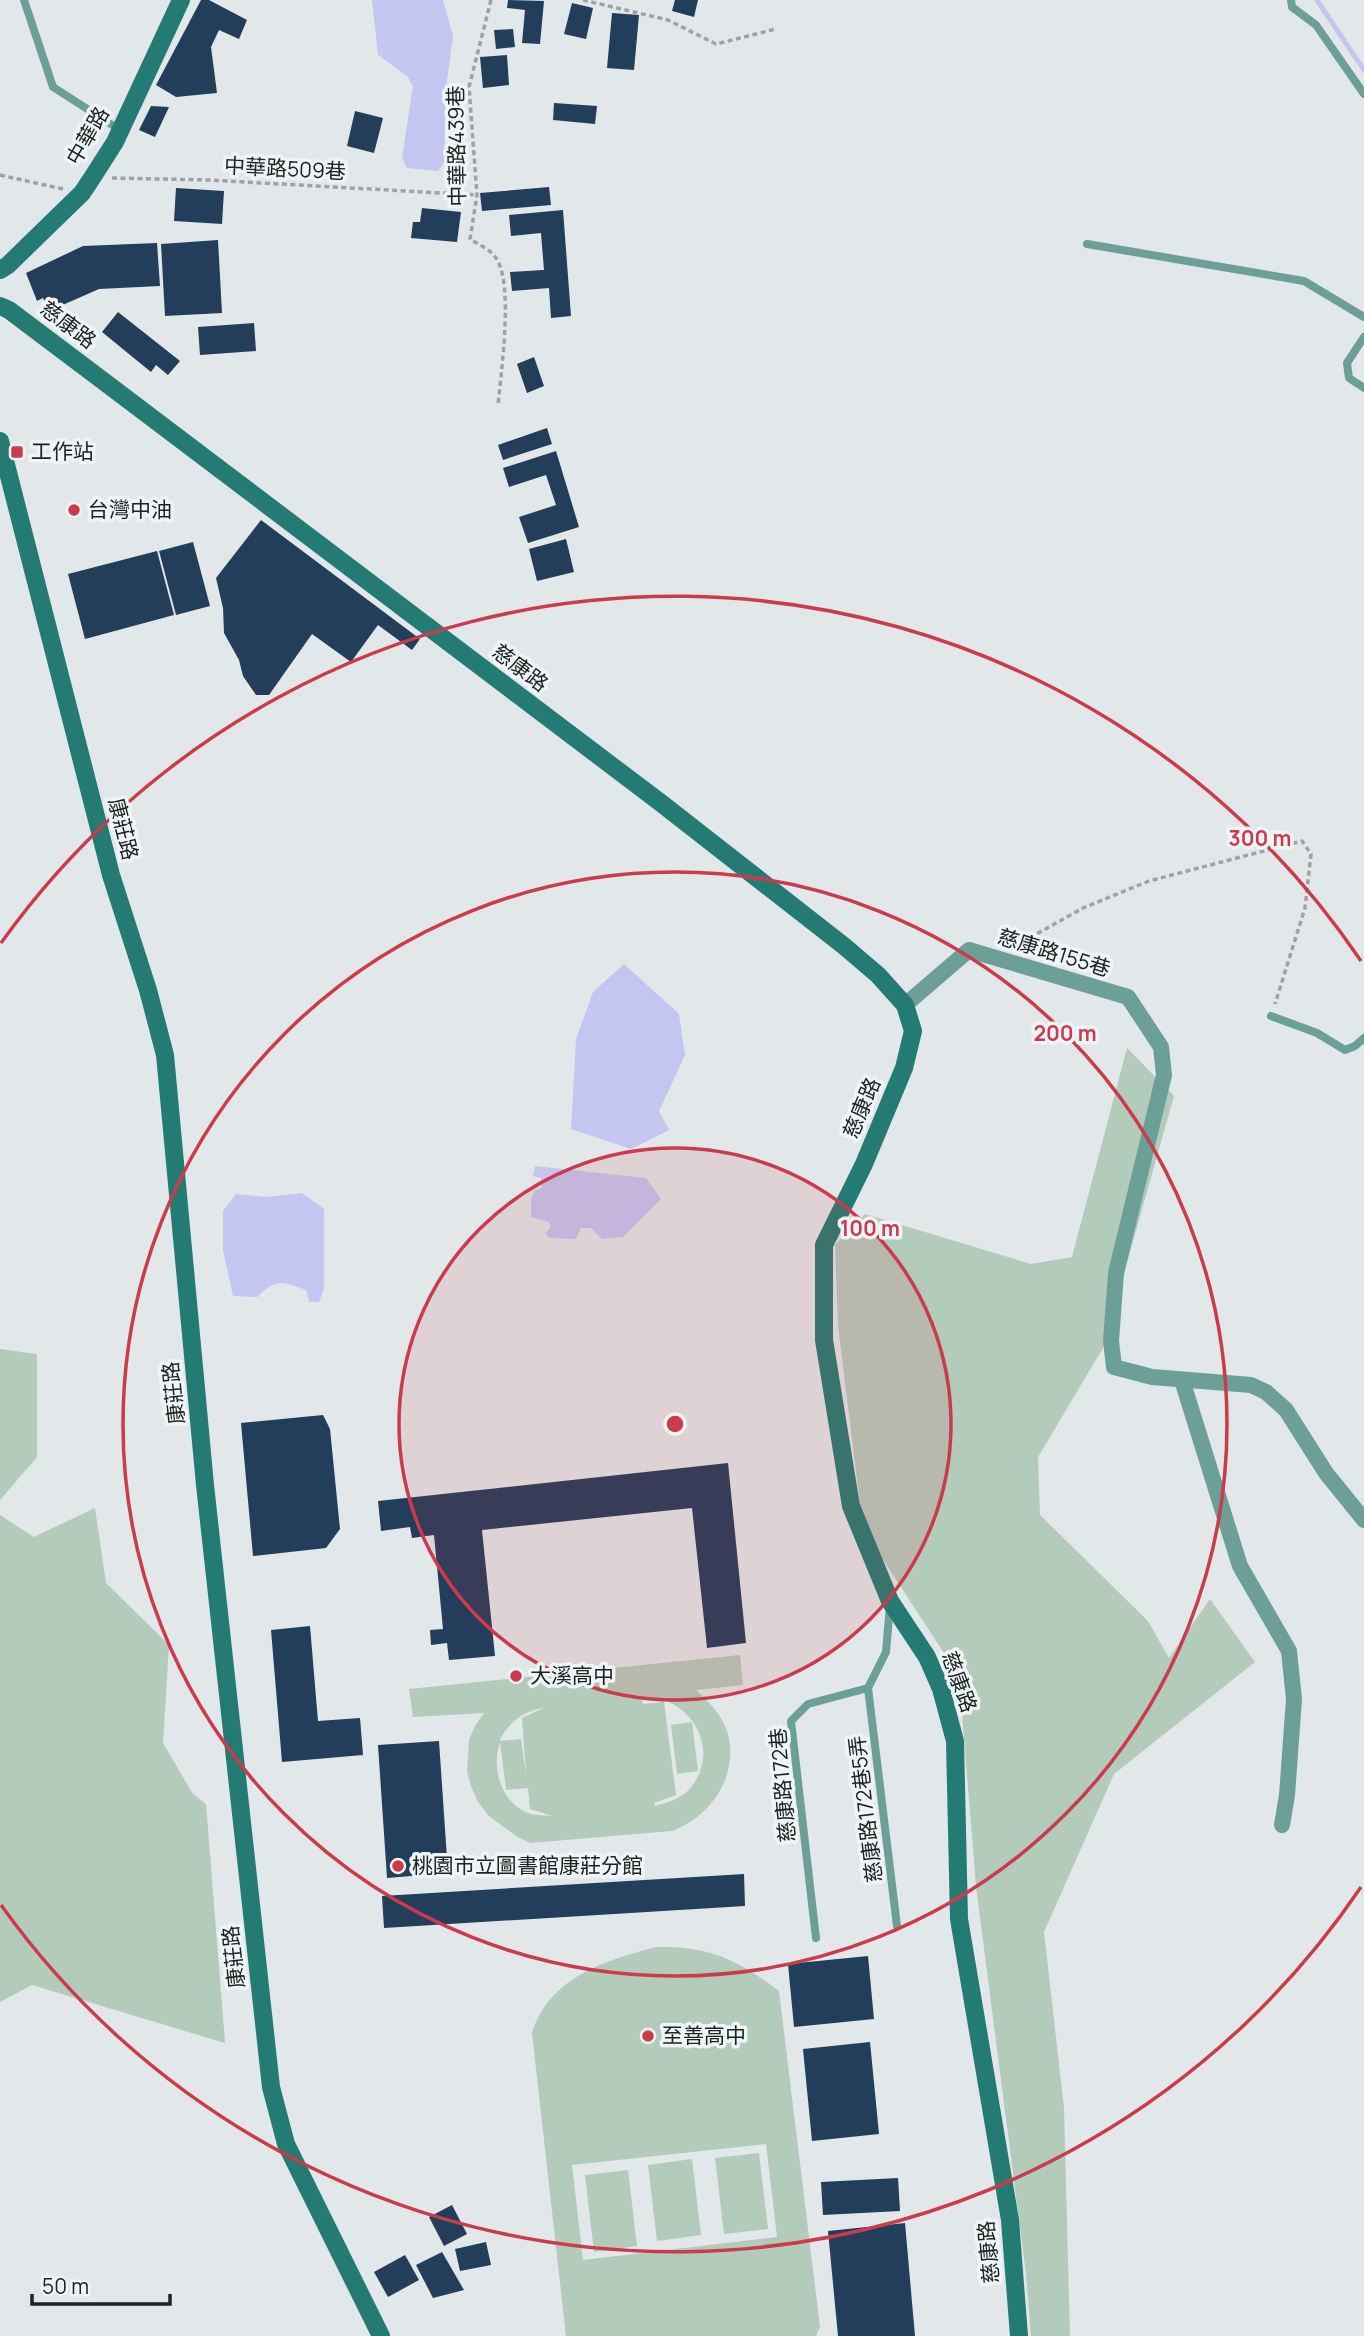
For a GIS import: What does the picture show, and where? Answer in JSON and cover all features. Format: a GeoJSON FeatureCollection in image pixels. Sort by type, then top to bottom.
{"type":"FeatureCollection","features":[{"type":"Feature","properties":{"kind":"street","name":"中華路"},"geometry":{"type":"LineString","coordinates":[[0,270],[87,185],[120,130],[181,0]]}},
{"type":"Feature","properties":{"kind":"street","name":"慈康路"},"geometry":{"type":"LineString","coordinates":[[0,306],[9,310],[661,803],[844,946],[878,975],[905,1005],[913,1031],[904,1068],[863,1164],[824,1245],[824,1340],[850,1506],[890,1601],[927,1657],[941,1689],[955,1741],[959,1919],[1010,2220],[1019,2336]]}},
{"type":"Feature","properties":{"kind":"street","name":"康莊路"},"geometry":{"type":"LineString","coordinates":[[0,441],[111,875],[148,990],[165,1055],[205,1485],[271,2087],[286,2144],[381,2336]]}},
{"type":"Feature","properties":{"kind":"street","name":"慈康路155巷"},"geometry":{"type":"LineString","coordinates":[[905,1005],[969,950],[1128,997],[1161,1047],[1164,1076],[1116,1273],[1111,1341],[1114,1367],[1152,1377],[1182,1380]]}},
{"type":"Feature","properties":{"kind":"street"},"geometry":{"type":"LineString","coordinates":[[1282,1825],[1287,1795],[1294,1699],[1289,1651],[1240,1566],[1182,1380],[1251,1385],[1266,1392],[1286,1410],[1326,1473],[1364,1520]]}},
{"type":"Feature","properties":{"kind":"lane"},"geometry":{"type":"LineString","coordinates":[[24,0],[53,86],[120,130]]}},
{"type":"Feature","properties":{"kind":"lane"},"geometry":{"type":"LineString","coordinates":[[1291,0],[1292,7],[1316,25],[1364,94]]}},
{"type":"Feature","properties":{"kind":"lane"},"geometry":{"type":"LineString","coordinates":[[1087,244],[1304,281],[1364,317]]}},
{"type":"Feature","properties":{"kind":"lane"},"geometry":{"type":"LineString","coordinates":[[1364,337],[1347,363],[1349,378],[1364,388]]}},
{"type":"Feature","properties":{"kind":"lane"},"geometry":{"type":"LineString","coordinates":[[1271,1016],[1317,1033],[1345,1050],[1364,1038]]}},
{"type":"Feature","properties":{"kind":"lane"},"geometry":{"type":"LineString","coordinates":[[868,1688],[886,1652],[890,1601]]}},
{"type":"Feature","properties":{"kind":"lane","name":"慈康路172巷5弄"},"geometry":{"type":"LineString","coordinates":[[868,1688],[897,1926]]}},
{"type":"Feature","properties":{"kind":"lane","name":"慈康路172巷"},"geometry":{"type":"LineString","coordinates":[[816,1938],[791,1721],[807,1704],[868,1688]]}},
{"type":"Feature","properties":{"kind":"path","name":"中華路439巷"},"geometry":{"type":"LineString","coordinates":[[491,0],[469,87],[477,195],[470,239],[495,255],[502,268],[506,323],[498,405]]}},
{"type":"Feature","properties":{"kind":"path"},"geometry":{"type":"LineString","coordinates":[[583,0],[668,20],[716,44],[776,29]]}},
{"type":"Feature","properties":{"kind":"path","name":"中華路509巷"},"geometry":{"type":"LineString","coordinates":[[0,176],[87,185],[209,180],[477,195]]}},
{"type":"Feature","properties":{"kind":"path"},"geometry":{"type":"LineString","coordinates":[[994,957],[1083,908],[1149,881],[1302,841],[1311,854],[1306,908],[1271,1016]]}},
{"type":"Feature","properties":{"kind":"green space"},"geometry":{"type":"Polygon","coordinates":[[[1127,1048],[1174,1096],[1103,1348],[1038,1457],[1040,1515],[1148,1621],[1169,1658],[1210,1599],[1255,1662],[1114,1774],[1044,1932],[1064,2108],[1070,2336],[1031,2336],[1026,2274],[976,1886],[959,1676],[863,1529],[838,1325],[835,1245],[865,1214],[1031,1264],[1072,1257],[1127,1048]]]}},
{"type":"Feature","properties":{"kind":"green space"},"geometry":{"type":"Polygon","coordinates":[[[0,1349],[37,1354],[37,1457],[0,1500],[0,1349]]]}},
{"type":"Feature","properties":{"kind":"green space"},"geometry":{"type":"Polygon","coordinates":[[[95,1508],[106,1583],[169,1645],[163,1743],[193,1794],[206,1804],[225,2043],[32,1985],[0,2002],[0,1515],[34,1537],[95,1508]]]}},
{"type":"Feature","properties":{"kind":"green space"},"geometry":{"type":"Polygon","coordinates":[[[740,1655],[743,1685],[696,1690],[712,1706],[724,1724],[729,1738],[730,1754],[724,1782],[708,1807],[697,1817],[672,1831],[530,1843],[489,1816],[478,1802],[471,1786],[467,1772],[469,1740],[484,1713],[413,1717],[409,1689],[740,1655]],[[641,1697],[643,1704],[664,1702],[676,1795],[654,1803],[655,1806],[675,1799],[692,1786],[700,1771],[703,1755],[701,1739],[686,1713],[658,1698],[641,1697]],[[544,1708],[518,1718],[500,1739],[521,1739],[526,1775],[522,1718],[544,1708]],[[500,1742],[498,1774],[512,1803],[531,1814],[553,1816],[530,1809],[528,1788],[506,1790],[500,1742]]]}},
{"type":"Feature","properties":{"kind":"green space"},"geometry":{"type":"Polygon","coordinates":[[[692,1722],[698,1771],[677,1774],[671,1725],[692,1722]]]}},
{"type":"Feature","properties":{"kind":"green space"},"geometry":{"type":"Polygon","coordinates":[[[656,1947],[692,1949],[722,1957],[750,1970],[779,1991],[820,2327],[816,2336],[566,2336],[532,2033],[540,2014],[565,1985],[581,1974],[617,1958],[656,1947]],[[766,2144],[572,2165],[583,2260],[777,2237],[766,2144]]]}},
{"type":"Feature","properties":{"kind":"green space"},"geometry":{"type":"Polygon","coordinates":[[[759,2153],[768,2229],[724,2234],[715,2158],[759,2153]]]}},
{"type":"Feature","properties":{"kind":"green space"},"geometry":{"type":"Polygon","coordinates":[[[692,2159],[701,2235],[657,2241],[648,2165],[692,2159]]]}},
{"type":"Feature","properties":{"kind":"green space"},"geometry":{"type":"Polygon","coordinates":[[[628,2170],[637,2246],[594,2252],[585,2175],[628,2170]]]}},
{"type":"Feature","properties":{"kind":"water"},"geometry":{"type":"Polygon","coordinates":[[[372,0],[443,0],[453,36],[446,88],[444,163],[438,171],[407,168],[402,158],[413,86],[407,76],[378,55],[372,0]]]}},
{"type":"Feature","properties":{"kind":"water"},"geometry":{"type":"Polygon","coordinates":[[[624,964],[679,1014],[685,1055],[659,1111],[669,1130],[631,1149],[571,1129],[576,1039],[593,992],[624,964]]]}},
{"type":"Feature","properties":{"kind":"water"},"geometry":{"type":"Polygon","coordinates":[[[535,1166],[646,1178],[661,1199],[623,1237],[602,1239],[591,1228],[581,1228],[576,1239],[549,1238],[545,1233],[551,1227],[549,1222],[531,1217],[534,1191],[542,1188],[541,1178],[533,1176],[535,1166]]]}},
{"type":"Feature","properties":{"kind":"water"},"geometry":{"type":"Polygon","coordinates":[[[302,1193],[324,1209],[324,1288],[319,1302],[309,1302],[306,1290],[285,1283],[269,1287],[257,1297],[233,1296],[223,1250],[223,1211],[236,1194],[266,1197],[302,1193]]]}},
{"type":"Feature","properties":{"kind":"building"},"geometry":{"type":"Polygon","coordinates":[[[201,0],[209,0],[247,20],[239,39],[219,30],[211,47],[217,93],[176,97],[156,85],[201,0]]]}},
{"type":"Feature","properties":{"kind":"building"},"geometry":{"type":"Polygon","coordinates":[[[508,0],[544,1],[540,44],[522,43],[525,10],[507,8],[508,0]]]}},
{"type":"Feature","properties":{"kind":"building"},"geometry":{"type":"Polygon","coordinates":[[[675,0],[698,0],[694,17],[672,11],[675,0]]]}},
{"type":"Feature","properties":{"kind":"building"},"geometry":{"type":"Polygon","coordinates":[[[572,3],[593,8],[586,39],[564,34],[572,3]]]}},
{"type":"Feature","properties":{"kind":"building"},"geometry":{"type":"Polygon","coordinates":[[[612,13],[639,15],[634,70],[607,68],[612,13]]]}},
{"type":"Feature","properties":{"kind":"building"},"geometry":{"type":"Polygon","coordinates":[[[513,29],[515,47],[496,49],[494,30],[513,29]]]}},
{"type":"Feature","properties":{"kind":"building"},"geometry":{"type":"Polygon","coordinates":[[[507,55],[509,85],[483,88],[480,57],[507,55]]]}},
{"type":"Feature","properties":{"kind":"building"},"geometry":{"type":"Polygon","coordinates":[[[554,103],[597,106],[595,124],[553,120],[554,103]]]}},
{"type":"Feature","properties":{"kind":"building"},"geometry":{"type":"Polygon","coordinates":[[[151,106],[169,107],[155,137],[139,130],[151,106]]]}},
{"type":"Feature","properties":{"kind":"building"},"geometry":{"type":"Polygon","coordinates":[[[355,111],[383,118],[374,153],[347,146],[355,111]]]}},
{"type":"Feature","properties":{"kind":"building"},"geometry":{"type":"Polygon","coordinates":[[[549,187],[551,205],[482,211],[480,193],[549,187]]]}},
{"type":"Feature","properties":{"kind":"building"},"geometry":{"type":"Polygon","coordinates":[[[176,188],[224,191],[222,224],[174,221],[176,188]]]}},
{"type":"Feature","properties":{"kind":"building"},"geometry":{"type":"Polygon","coordinates":[[[422,208],[461,212],[457,242],[411,238],[413,222],[420,222],[422,208]]]}},
{"type":"Feature","properties":{"kind":"building"},"geometry":{"type":"Polygon","coordinates":[[[563,210],[571,316],[551,318],[549,288],[512,291],[510,272],[544,270],[541,233],[511,236],[509,215],[563,210]]]}},
{"type":"Feature","properties":{"kind":"building"},"geometry":{"type":"Polygon","coordinates":[[[218,240],[222,313],[165,316],[161,244],[218,240]]]}},
{"type":"Feature","properties":{"kind":"building"},"geometry":{"type":"Polygon","coordinates":[[[157,243],[160,286],[99,289],[49,311],[43,298],[37,301],[26,273],[83,246],[157,243]]]}},
{"type":"Feature","properties":{"kind":"building"},"geometry":{"type":"Polygon","coordinates":[[[118,312],[180,361],[168,375],[156,365],[151,372],[102,332],[118,312]]]}},
{"type":"Feature","properties":{"kind":"building"},"geometry":{"type":"Polygon","coordinates":[[[254,323],[256,351],[200,355],[198,327],[254,323]]]}},
{"type":"Feature","properties":{"kind":"building"},"geometry":{"type":"Polygon","coordinates":[[[534,357],[544,386],[527,393],[517,364],[534,357]]]}},
{"type":"Feature","properties":{"kind":"building"},"geometry":{"type":"Polygon","coordinates":[[[547,428],[552,444],[503,460],[498,445],[547,428]]]}},
{"type":"Feature","properties":{"kind":"building"},"geometry":{"type":"Polygon","coordinates":[[[556,451],[579,527],[528,543],[519,517],[556,505],[546,475],[509,487],[503,468],[556,451]]]}},
{"type":"Feature","properties":{"kind":"building"},"geometry":{"type":"Polygon","coordinates":[[[261,520],[420,639],[412,650],[378,625],[351,662],[312,634],[269,695],[256,695],[243,676],[239,660],[224,633],[223,608],[216,578],[261,520]]]}},
{"type":"Feature","properties":{"kind":"building"},"geometry":{"type":"Polygon","coordinates":[[[566,539],[574,572],[537,581],[529,549],[566,539]]]}},
{"type":"Feature","properties":{"kind":"building"},"geometry":{"type":"Polygon","coordinates":[[[193,542],[210,606],[176,615],[159,551],[193,542]]]}},
{"type":"Feature","properties":{"kind":"building"},"geometry":{"type":"Polygon","coordinates":[[[157,551],[174,615],[85,639],[68,574],[157,551]]]}},
{"type":"Feature","properties":{"kind":"building"},"geometry":{"type":"Polygon","coordinates":[[[323,1415],[330,1429],[340,1529],[326,1548],[253,1556],[241,1423],[323,1415]]]}},
{"type":"Feature","properties":{"kind":"building"},"geometry":{"type":"Polygon","coordinates":[[[728,1463],[746,1643],[707,1648],[692,1508],[482,1530],[495,1656],[449,1660],[447,1643],[431,1645],[430,1630],[443,1629],[434,1535],[412,1538],[410,1527],[381,1531],[378,1501],[728,1463]]]}},
{"type":"Feature","properties":{"kind":"building"},"geometry":{"type":"Polygon","coordinates":[[[310,1626],[318,1721],[360,1718],[363,1755],[282,1762],[271,1630],[310,1626]]]}},
{"type":"Feature","properties":{"kind":"building"},"geometry":{"type":"Polygon","coordinates":[[[439,1741],[448,1873],[387,1878],[378,1745],[439,1741]]]}},
{"type":"Feature","properties":{"kind":"building"},"geometry":{"type":"Polygon","coordinates":[[[744,1874],[745,1906],[384,1928],[382,1896],[744,1874]]]}},
{"type":"Feature","properties":{"kind":"building"},"geometry":{"type":"Polygon","coordinates":[[[868,1956],[874,2019],[794,2027],[788,1964],[868,1956]]]}},
{"type":"Feature","properties":{"kind":"building"},"geometry":{"type":"Polygon","coordinates":[[[870,2042],[879,2134],[812,2141],[803,2049],[870,2042]]]}},
{"type":"Feature","properties":{"kind":"building"},"geometry":{"type":"Polygon","coordinates":[[[898,2178],[900,2211],[823,2215],[821,2182],[898,2178]]]}},
{"type":"Feature","properties":{"kind":"building"},"geometry":{"type":"Polygon","coordinates":[[[452,2205],[467,2234],[444,2246],[429,2217],[452,2205]]]}},
{"type":"Feature","properties":{"kind":"building"},"geometry":{"type":"Polygon","coordinates":[[[905,2223],[915,2336],[838,2336],[828,2231],[905,2223]]]}},
{"type":"Feature","properties":{"kind":"building"},"geometry":{"type":"Polygon","coordinates":[[[486,2242],[491,2265],[460,2271],[455,2249],[486,2242]]]}},
{"type":"Feature","properties":{"kind":"building"},"geometry":{"type":"Polygon","coordinates":[[[442,2252],[464,2290],[433,2298],[416,2265],[442,2252]]]}},
{"type":"Feature","properties":{"kind":"building"},"geometry":{"type":"Polygon","coordinates":[[[405,2255],[419,2280],[388,2297],[374,2272],[405,2255]]]}},
{"type":"Feature","properties":{"kind":"waterway"},"geometry":{"type":"LineString","coordinates":[[1317,0],[1364,70]]}},
{"type":"Feature","properties":{"kind":"place","name":"工作站"},"geometry":{"type":"Point","coordinates":[17,452]}},
{"type":"Feature","properties":{"kind":"place","name":"台灣中油"},"geometry":{"type":"Point","coordinates":[74,510]}},
{"type":"Feature","properties":{"kind":"place","name":"大溪高中"},"geometry":{"type":"Point","coordinates":[516,1676]}},
{"type":"Feature","properties":{"kind":"place","name":"桃園市立圖書館康莊分館"},"geometry":{"type":"Point","coordinates":[398,1866]}},
{"type":"Feature","properties":{"kind":"place","name":"至善高中"},"geometry":{"type":"Point","coordinates":[648,2036]}}]}
